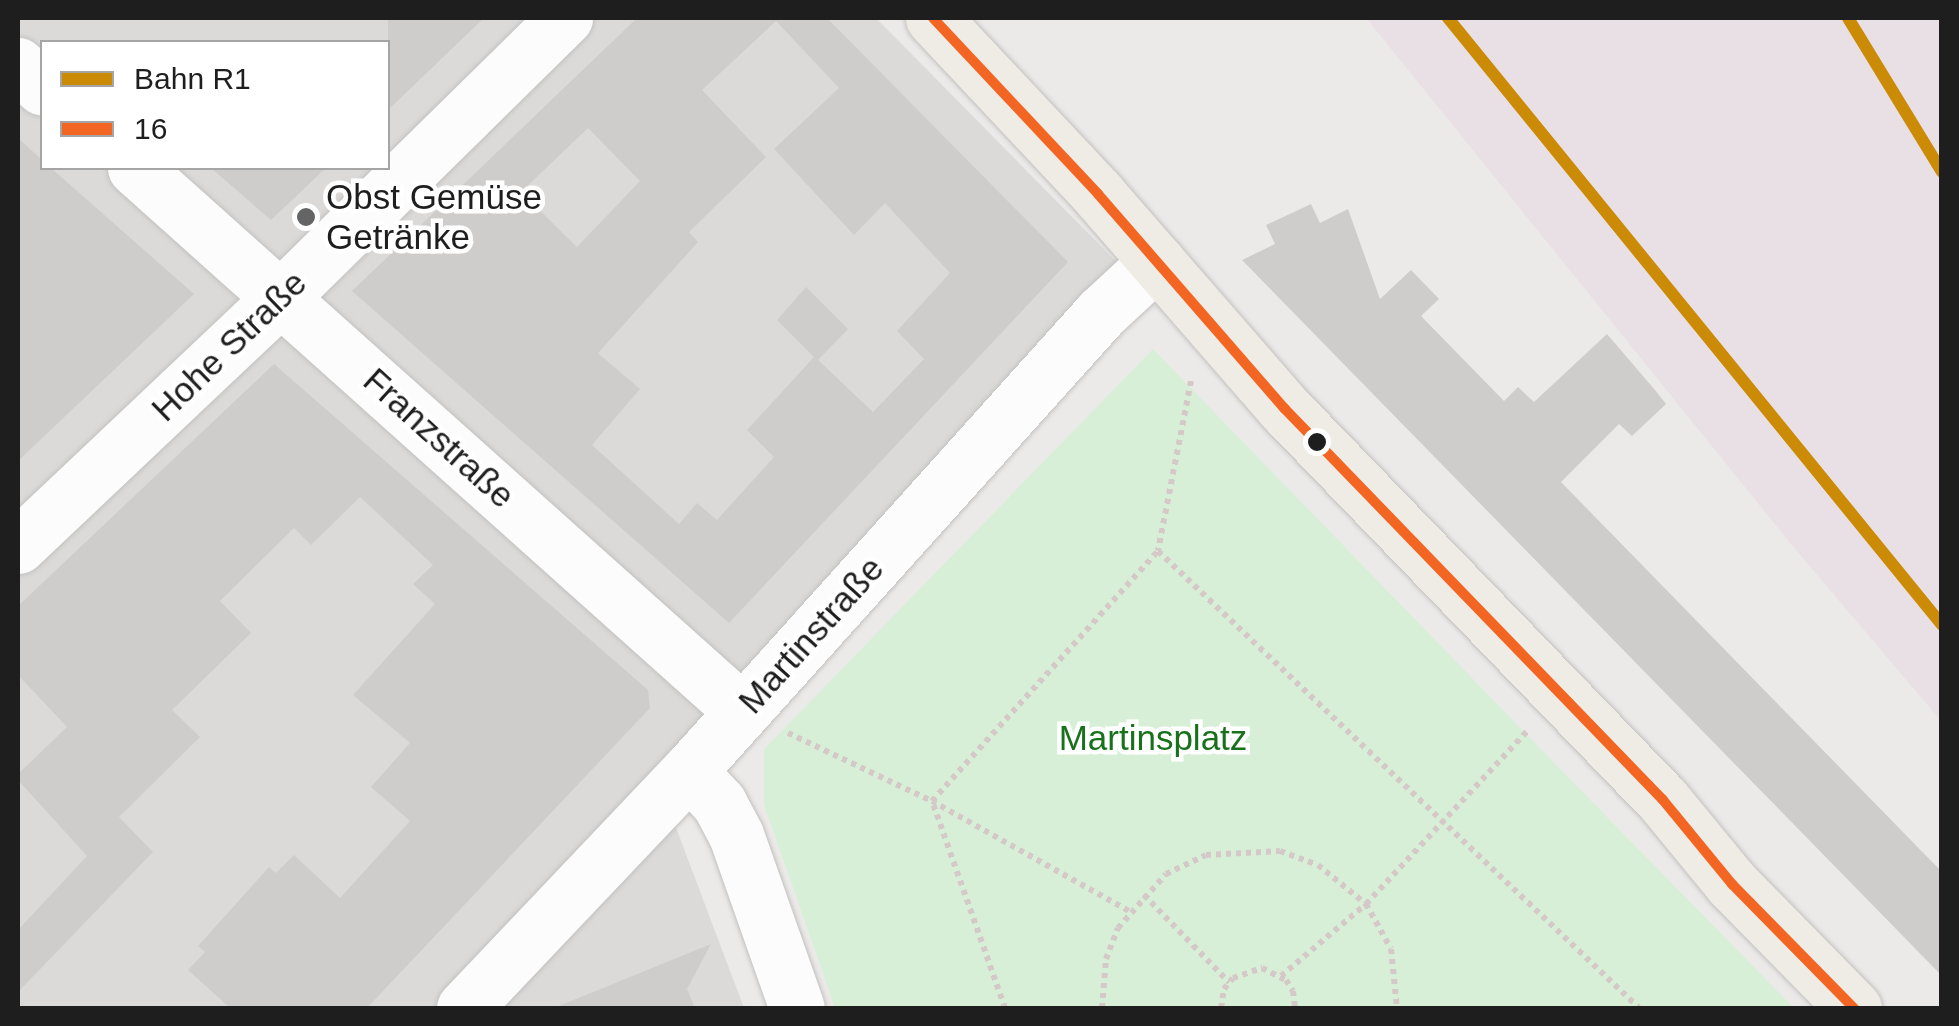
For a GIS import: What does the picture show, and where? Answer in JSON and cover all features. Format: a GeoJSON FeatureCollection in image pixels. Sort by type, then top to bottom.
{"type":"FeatureCollection","features":[{"type":"Feature","properties":{"kind":"main road"},"geometry":{"type":"LineString","coordinates":[[932,18],[1157,262],[1284,408],[1651,787],[1732,884],[1854,1008]]}},
{"type":"Feature","properties":{"kind":"street","name":"Hohe Straße"},"geometry":{"type":"LineString","coordinates":[[18,546],[282,296],[565,18]]}},
{"type":"Feature","properties":{"kind":"street"},"geometry":{"type":"LineString","coordinates":[[18,65],[40,85]]}},
{"type":"Feature","properties":{"kind":"street","name":"Franzstraße"},"geometry":{"type":"LineString","coordinates":[[137,170],[742,711]]}},
{"type":"Feature","properties":{"kind":"street","name":"Martinstraße"},"geometry":{"type":"LineString","coordinates":[[464,1008],[689,771],[1122,290],[1157,262]]}},
{"type":"Feature","properties":{"kind":"street"},"geometry":{"type":"LineString","coordinates":[[689,771],[720,803],[736,835],[797,1008]]}},
{"type":"Feature","properties":{"kind":"path"},"geometry":{"type":"LineString","coordinates":[[932,801],[1158,551],[1194,384],[1182,369]]}},
{"type":"Feature","properties":{"kind":"path"},"geometry":{"type":"LineString","coordinates":[[1158,551],[1638,1008]]}},
{"type":"Feature","properties":{"kind":"path"},"geometry":{"type":"LineString","coordinates":[[742,711],[932,801],[1130,912]]}},
{"type":"Feature","properties":{"kind":"path"},"geometry":{"type":"LineString","coordinates":[[1281,976],[1366,904],[1532,726]]}},
{"type":"Feature","properties":{"kind":"path"},"geometry":{"type":"LineString","coordinates":[[932,801],[1005,1008]]}},
{"type":"Feature","properties":{"kind":"path"},"geometry":{"type":"LineString","coordinates":[[1102,1008],[1106,959],[1118,928],[1144,894],[1166,874],[1206,856],[1280,851],[1318,864],[1366,904],[1391,949],[1397,1008]]}},
{"type":"Feature","properties":{"kind":"path"},"geometry":{"type":"LineString","coordinates":[[1144,894],[1229,982]]}},
{"type":"Feature","properties":{"kind":"path"},"geometry":{"type":"LineString","coordinates":[[1221,1008],[1229,982],[1249,969],[1262,968],[1281,976],[1293,991],[1294,1008]]}},
{"type":"Feature","properties":{"kind":"shaded area"},"geometry":{"type":"Polygon","coordinates":[[[18,18],[876,18],[1148,294],[669,809],[744,1008],[18,1008],[18,18]]]}},
{"type":"Feature","properties":{"kind":"shaded area"},"geometry":{"type":"Polygon","coordinates":[[[1366,18],[1941,18],[1941,721],[1790,543],[1366,18]]]}},
{"type":"Feature","properties":{"kind":"green space","name":"Martinsplatz"},"geometry":{"type":"Polygon","coordinates":[[[1153,349],[1794,1008],[835,1008],[764,805],[764,749],[1153,349]]]}},
{"type":"Feature","properties":{"kind":"building"},"geometry":{"type":"Polygon","coordinates":[[[388,18],[484,18],[390,108],[388,18]]]}},
{"type":"Feature","properties":{"kind":"building"},"geometry":{"type":"Polygon","coordinates":[[[637,18],[827,18],[1068,262],[729,623],[352,291],[637,18]],[[776,21],[702,90],[766,157],[689,232],[698,242],[598,353],[640,389],[592,445],[679,524],[697,503],[717,520],[774,457],[747,430],[814,357],[777,320],[806,287],[848,329],[818,360],[873,412],[924,359],[897,331],[950,273],[885,203],[854,235],[774,149],[839,88],[776,21]],[[588,128],[521,192],[577,247],[640,181],[588,128]]]}},
{"type":"Feature","properties":{"kind":"building"},"geometry":{"type":"Polygon","coordinates":[[[18,138],[40,158],[40,170],[53,170],[194,294],[18,461],[18,138]]]}},
{"type":"Feature","properties":{"kind":"building"},"geometry":{"type":"Polygon","coordinates":[[[213,170],[324,170],[271,220],[213,170]]]}},
{"type":"Feature","properties":{"kind":"building"},"geometry":{"type":"Polygon","coordinates":[[[1311,204],[1320,223],[1348,209],[1380,299],[1411,270],[1439,299],[1421,316],[1504,401],[1518,387],[1534,402],[1607,334],[1655,390],[1666,404],[1632,436],[1619,424],[1561,482],[1942,872],[1942,976],[1242,260],[1275,244],[1266,225],[1311,204]]]}},
{"type":"Feature","properties":{"kind":"building"},"geometry":{"type":"Polygon","coordinates":[[[274,364],[648,690],[650,708],[367,1008],[230,1008],[188,970],[205,952],[198,946],[269,867],[276,873],[294,855],[340,898],[410,821],[371,787],[410,743],[353,695],[435,604],[413,584],[433,565],[360,497],[311,545],[294,528],[220,601],[251,633],[172,710],[200,737],[119,817],[153,852],[18,992],[18,930],[87,856],[18,780],[18,774],[67,727],[18,675],[18,606],[274,364]]]}},
{"type":"Feature","properties":{"kind":"building"},"geometry":{"type":"Polygon","coordinates":[[[711,944],[687,989],[695,1008],[554,1008],[711,944]]]}},
{"type":"Feature","properties":{"kind":"railway"},"geometry":{"type":"LineString","coordinates":[[1848,18],[1942,172]]}},
{"type":"Feature","properties":{"kind":"rail line","name":"R1"},"geometry":{"type":"LineString","coordinates":[[1448,18],[1942,625]]}},
{"type":"Feature","properties":{"kind":"rail line","name":"R1"},"geometry":{"type":"LineString","coordinates":[[1848,18],[1942,172]]}},
{"type":"Feature","properties":{"kind":"transit line","name":"16"},"geometry":{"type":"LineString","coordinates":[[933,18],[1098,194],[1284,408],[1663,800],[1732,884],[1854,1008]]}},
{"type":"Feature","properties":{"kind":"place","name":"Obst Gemüse Getränke"},"geometry":{"type":"Point","coordinates":[306,217]}}]}
